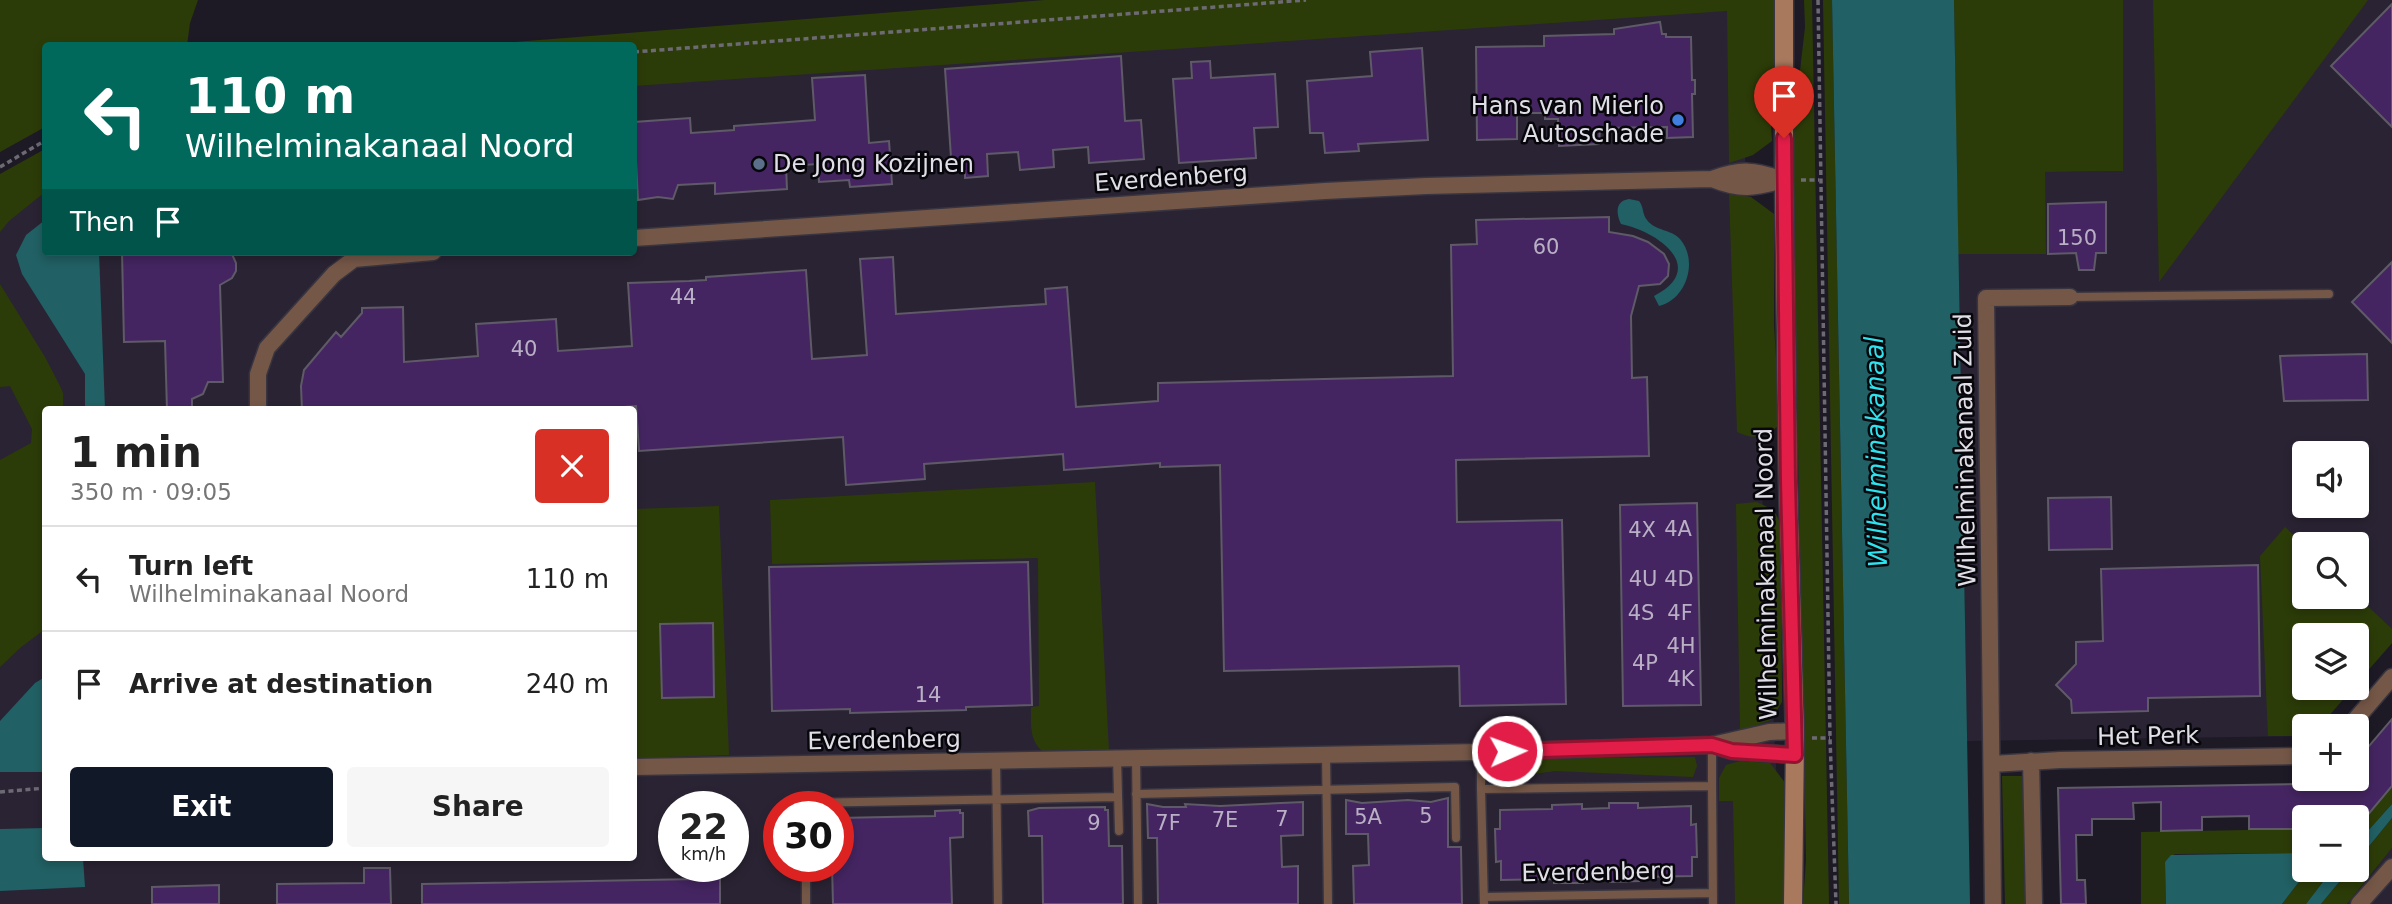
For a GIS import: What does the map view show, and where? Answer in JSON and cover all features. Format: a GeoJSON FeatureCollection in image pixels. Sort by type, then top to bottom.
{"type":"FeatureCollection","features":[{"type":"Feature","properties":{"kind":"street","name":"Wilhelminakanaal Noord"},"geometry":{"type":"LineString","coordinates":[[1784,0],[1788,482],[1795,731],[1793,904]]}},
{"type":"Feature","properties":{"kind":"street","name":"Everdenberg"},"geometry":{"type":"LineString","coordinates":[[637,238],[1325,191],[1426,186],[1712,180],[1751,189],[1784,180]]}},
{"type":"Feature","properties":{"kind":"street"},"geometry":{"type":"LineString","coordinates":[[258,406],[258,374],[267,348],[334,274],[354,259],[388,256]]}},
{"type":"Feature","properties":{"kind":"street","name":"Wilhelminakanaal Zuid"},"geometry":{"type":"LineString","coordinates":[[1993,904],[1986,298],[2070,297]]}},
{"type":"Feature","properties":{"kind":"street"},"geometry":{"type":"LineString","coordinates":[[2360,714],[2392,677]]}},
{"type":"Feature","properties":{"kind":"street","name":"Everdenberg"},"geometry":{"type":"LineString","coordinates":[[637,767],[1712,745],[1769,732],[1795,731]]}},
{"type":"Feature","properties":{"kind":"street","name":"Everdenberg"},"geometry":{"type":"LineString","coordinates":[[1712,745],[1732,751],[1795,755]]}},
{"type":"Feature","properties":{"kind":"street","name":"Het Perk"},"geometry":{"type":"LineString","coordinates":[[1992,764],[2292,756]]}},
{"type":"Feature","properties":{"kind":"street"},"geometry":{"type":"LineString","coordinates":[[2031,761],[2034,904]]}},
{"type":"Feature","properties":{"kind":"street"},"geometry":{"type":"LineString","coordinates":[[2360,904],[2392,867]]}},
{"type":"Feature","properties":{"kind":"lane","name":"Wilhelminakanaal Zuid"},"geometry":{"type":"LineString","coordinates":[[2070,297],[2329,294]]}},
{"type":"Feature","properties":{"kind":"lane"},"geometry":{"type":"LineString","coordinates":[[1712,745],[1713,904]]}},
{"type":"Feature","properties":{"kind":"lane","name":"Everdenberg"},"geometry":{"type":"LineString","coordinates":[[1481,751],[1484,900],[1713,893]]}},
{"type":"Feature","properties":{"kind":"lane"},"geometry":{"type":"LineString","coordinates":[[1325,754],[1328,904]]}},
{"type":"Feature","properties":{"kind":"lane"},"geometry":{"type":"LineString","coordinates":[[1117,758],[1119,831]]}},
{"type":"Feature","properties":{"kind":"lane"},"geometry":{"type":"LineString","coordinates":[[1136,758],[1138,904]]}},
{"type":"Feature","properties":{"kind":"lane"},"geometry":{"type":"LineString","coordinates":[[996,760],[998,904]]}},
{"type":"Feature","properties":{"kind":"lane"},"geometry":{"type":"LineString","coordinates":[[1481,789],[1712,786]]}},
{"type":"Feature","properties":{"kind":"lane"},"geometry":{"type":"LineString","coordinates":[[1136,794],[1455,787],[1456,838]]}},
{"type":"Feature","properties":{"kind":"lane"},"geometry":{"type":"LineString","coordinates":[[854,802],[1118,797]]}},
{"type":"Feature","properties":{"kind":"lane"},"geometry":{"type":"LineString","coordinates":[[806,882],[806,904]]}},
{"type":"Feature","properties":{"kind":"path"},"geometry":{"type":"LineString","coordinates":[[637,52],[1306,0]]}},
{"type":"Feature","properties":{"kind":"path"},"geometry":{"type":"LineString","coordinates":[[1818,0],[1830,724],[1836,904]]}},
{"type":"Feature","properties":{"kind":"path"},"geometry":{"type":"LineString","coordinates":[[0,167],[42,143]]}},
{"type":"Feature","properties":{"kind":"path"},"geometry":{"type":"LineString","coordinates":[[0,792],[42,788]]}},
{"type":"Feature","properties":{"kind":"shaded area"},"geometry":{"type":"Polygon","coordinates":[[[0,0],[198,0],[190,23],[187,42],[42,42],[42,129],[0,152],[0,0]]]}},
{"type":"Feature","properties":{"kind":"shaded area"},"geometry":{"type":"Polygon","coordinates":[[[1045,0],[1775,0],[1776,103],[1771,127],[1772,141],[1753,155],[1729,163],[1727,11],[637,86],[637,42],[515,42],[1045,0]]]}},
{"type":"Feature","properties":{"kind":"shaded area"},"geometry":{"type":"Polygon","coordinates":[[[1737,0],[1783,904],[0,904],[0,185],[42,166],[42,256],[637,256],[637,70],[1737,0]]]}},
{"type":"Feature","properties":{"kind":"shaded area"},"geometry":{"type":"Polygon","coordinates":[[[1804,0],[1812,0],[1829,904],[1803,904],[1806,860],[1792,141],[1805,27],[1804,0]]]}},
{"type":"Feature","properties":{"kind":"shaded area"},"geometry":{"type":"Polygon","coordinates":[[[1823,0],[1832,0],[1849,904],[1839,904],[1823,0]]]}},
{"type":"Feature","properties":{"kind":"shaded area"},"geometry":{"type":"Polygon","coordinates":[[[1954,0],[2123,0],[2123,171],[2045,172],[2046,254],[1958,254],[1954,0]]]}},
{"type":"Feature","properties":{"kind":"shaded area"},"geometry":{"type":"Polygon","coordinates":[[[2123,0],[2392,0],[2392,643],[2369,669],[2369,623],[2292,623],[2292,700],[2343,700],[2330,714],[2292,714],[2292,736],[1967,741],[1958,254],[2046,254],[2044,172],[2123,171],[2123,0]]]}},
{"type":"Feature","properties":{"kind":"shaded area"},"geometry":{"type":"Polygon","coordinates":[[[2153,0],[2368,0],[2159,282],[2153,0]]]}},
{"type":"Feature","properties":{"kind":"shaded area"},"geometry":{"type":"Polygon","coordinates":[[[42,151],[42,194],[9,221],[0,232],[0,174],[42,151]]]}},
{"type":"Feature","properties":{"kind":"shaded area"},"geometry":{"type":"Polygon","coordinates":[[[1729,193],[1751,197],[1774,214],[1774,325],[1780,424],[1760,436],[1737,432],[1729,193]]]}},
{"type":"Feature","properties":{"kind":"shaded area"},"geometry":{"type":"Polygon","coordinates":[[[0,284],[60,386],[63,406],[42,406],[42,631],[0,667],[0,460],[31,443],[32,429],[10,386],[0,387],[0,284]]]}},
{"type":"Feature","properties":{"kind":"shaded area"},"geometry":{"type":"Polygon","coordinates":[[[1095,482],[1109,751],[1042,751],[1035,742],[1031,707],[1039,706],[1038,558],[772,564],[770,500],[1095,482]]]}},
{"type":"Feature","properties":{"kind":"shaded area"},"geometry":{"type":"Polygon","coordinates":[[[1756,502],[1772,511],[1781,526],[1782,702],[1771,720],[1740,731],[1736,504],[1756,502]]]}},
{"type":"Feature","properties":{"kind":"shaded area"},"geometry":{"type":"Polygon","coordinates":[[[719,506],[729,755],[637,758],[637,509],[719,506]]]}},
{"type":"Feature","properties":{"kind":"shaded area"},"geometry":{"type":"Polygon","coordinates":[[[2285,527],[2292,534],[2292,609],[2369,607],[2392,629],[2392,643],[2369,669],[2369,623],[2292,623],[2292,700],[2343,700],[2330,714],[2292,714],[2292,736],[2268,736],[2260,556],[2285,527]]]}},
{"type":"Feature","properties":{"kind":"shaded area"},"geometry":{"type":"Polygon","coordinates":[[[1695,757],[1697,766],[1693,777],[1555,771],[1497,779],[1498,759],[1695,757]]]}},
{"type":"Feature","properties":{"kind":"shaded area"},"geometry":{"type":"Polygon","coordinates":[[[1740,761],[1770,763],[1786,784],[1783,904],[1735,904],[1733,801],[1719,801],[1719,778],[1726,765],[1740,761]]]}},
{"type":"Feature","properties":{"kind":"shaded area"},"geometry":{"type":"Polygon","coordinates":[[[2002,776],[2025,776],[2026,904],[2005,904],[2002,776]]]}},
{"type":"Feature","properties":{"kind":"shaded area"},"geometry":{"type":"Polygon","coordinates":[[[2392,785],[2392,804],[2369,830],[2369,812],[2392,785]]]}},
{"type":"Feature","properties":{"kind":"shaded area"},"geometry":{"type":"Polygon","coordinates":[[[2392,818],[2392,848],[2369,877],[2369,846],[2392,818]]]}},
{"type":"Feature","properties":{"kind":"shaded area"},"geometry":{"type":"Polygon","coordinates":[[[2292,829],[2292,853],[2175,854],[2165,862],[2166,904],[2141,904],[2141,832],[2292,829]]]}},
{"type":"Feature","properties":{"kind":"shaded area"},"geometry":{"type":"Polygon","coordinates":[[[2392,848],[2392,904],[2347,904],[2365,882],[2369,882],[2369,876],[2392,848]]]}},
{"type":"Feature","properties":{"kind":"shaded area"},"geometry":{"type":"Polygon","coordinates":[[[2299,882],[2323,882],[2306,904],[2282,904],[2299,882]]]}},
{"type":"Feature","properties":{"kind":"shaded area"},"geometry":{"type":"Polygon","coordinates":[[[2339,882],[2365,882],[2347,904],[2321,904],[2339,882]]]}},
{"type":"Feature","properties":{"kind":"water","name":"Wilhelminakanaal"},"geometry":{"type":"Polygon","coordinates":[[[1832,0],[1954,0],[1970,904],[1849,904],[1832,0]]]}},
{"type":"Feature","properties":{"kind":"water"},"geometry":{"type":"Polygon","coordinates":[[[1629,199],[1639,201],[1650,224],[1680,239],[1689,258],[1683,288],[1668,302],[1659,306],[1654,296],[1670,285],[1677,274],[1677,263],[1672,252],[1662,243],[1636,228],[1621,224],[1618,208],[1621,202],[1629,199]]]}},
{"type":"Feature","properties":{"kind":"water"},"geometry":{"type":"Polygon","coordinates":[[[42,222],[42,256],[99,256],[105,406],[85,406],[85,374],[22,274],[16,255],[26,235],[42,222]]]}},
{"type":"Feature","properties":{"kind":"water"},"geometry":{"type":"Polygon","coordinates":[[[42,679],[42,772],[0,772],[0,721],[42,679]]]}},
{"type":"Feature","properties":{"kind":"water"},"geometry":{"type":"Polygon","coordinates":[[[2392,804],[2392,818],[2369,846],[2369,830],[2392,804]]]}},
{"type":"Feature","properties":{"kind":"water"},"geometry":{"type":"Polygon","coordinates":[[[42,828],[42,861],[83,861],[85,887],[0,891],[0,829],[42,828]]]}},
{"type":"Feature","properties":{"kind":"water"},"geometry":{"type":"Polygon","coordinates":[[[2292,853],[2292,882],[2299,882],[2282,904],[2166,904],[2165,862],[2171,855],[2292,853]]]}},
{"type":"Feature","properties":{"kind":"water"},"geometry":{"type":"Polygon","coordinates":[[[2323,882],[2339,882],[2321,904],[2306,904],[2323,882]]]}},
{"type":"Feature","properties":{"kind":"building"},"geometry":{"type":"Polygon","coordinates":[[[2392,4],[2392,127],[2331,66],[2392,4]]]}},
{"type":"Feature","properties":{"kind":"building"},"geometry":{"type":"Polygon","coordinates":[[[1660,22],[1662,34],[1666,34],[1666,37],[1691,37],[1692,80],[1695,80],[1695,94],[1692,94],[1693,137],[1667,138],[1667,127],[1600,128],[1599,144],[1559,146],[1558,119],[1545,119],[1545,113],[1517,113],[1517,139],[1477,140],[1476,47],[1544,46],[1544,36],[1614,34],[1614,29],[1660,22]]]}},
{"type":"Feature","properties":{"kind":"building"},"geometry":{"type":"Polygon","coordinates":[[[1422,48],[1428,140],[1358,144],[1359,151],[1325,153],[1323,133],[1310,133],[1307,81],[1372,76],[1370,52],[1422,48]]]}},
{"type":"Feature","properties":{"kind":"building"},"geometry":{"type":"Polygon","coordinates":[[[1121,56],[1125,121],[1141,120],[1144,159],[1089,163],[1088,147],[1053,150],[1054,167],[1020,170],[1018,152],[987,154],[988,176],[965,178],[965,171],[952,172],[945,69],[1121,56]]]}},
{"type":"Feature","properties":{"kind":"building"},"geometry":{"type":"Polygon","coordinates":[[[1210,61],[1211,78],[1275,74],[1278,127],[1254,128],[1256,158],[1179,163],[1173,79],[1192,78],[1191,62],[1210,61]]]}},
{"type":"Feature","properties":{"kind":"building"},"geometry":{"type":"Polygon","coordinates":[[[865,75],[869,143],[889,141],[892,184],[850,187],[849,180],[819,182],[818,164],[786,166],[787,189],[715,194],[715,183],[678,185],[673,199],[658,197],[638,200],[637,122],[690,118],[691,133],[734,130],[734,126],[815,120],[812,78],[865,75]]]}},
{"type":"Feature","properties":{"kind":"building"},"geometry":{"type":"Polygon","coordinates":[[[2106,202],[2106,253],[2096,253],[2094,270],[2079,270],[2076,253],[2048,254],[2048,204],[2106,202]]]}},
{"type":"Feature","properties":{"kind":"building"},"geometry":{"type":"Polygon","coordinates":[[[1609,217],[1609,232],[1648,242],[1664,254],[1669,264],[1668,276],[1660,284],[1639,286],[1631,316],[1632,378],[1647,377],[1649,456],[1456,460],[1457,522],[1562,520],[1566,704],[1460,706],[1459,666],[1224,671],[1220,465],[1160,467],[1160,463],[1064,470],[1063,454],[924,464],[925,479],[846,485],[843,437],[639,451],[637,406],[302,406],[304,370],[336,332],[341,337],[362,313],[362,308],[403,307],[404,362],[478,356],[476,324],[556,319],[558,351],[632,346],[628,283],[706,280],[706,277],[806,270],[812,359],[867,355],[860,259],[893,257],[896,314],[1046,304],[1045,289],[1067,287],[1076,407],[1158,401],[1158,383],[1453,376],[1451,245],[1477,244],[1476,220],[1609,217]]]}},
{"type":"Feature","properties":{"kind":"building"},"geometry":{"type":"Polygon","coordinates":[[[122,256],[233,256],[236,271],[232,278],[220,285],[223,382],[208,382],[203,394],[192,399],[192,406],[167,406],[165,341],[124,342],[122,256]]]}},
{"type":"Feature","properties":{"kind":"building"},"geometry":{"type":"Polygon","coordinates":[[[2392,262],[2392,343],[2352,302],[2392,262]]]}},
{"type":"Feature","properties":{"kind":"building"},"geometry":{"type":"Polygon","coordinates":[[[2367,354],[2368,400],[2284,401],[2280,356],[2367,354]]]}},
{"type":"Feature","properties":{"kind":"building"},"geometry":{"type":"Polygon","coordinates":[[[2111,497],[2112,549],[2049,550],[2048,498],[2111,497]]]}},
{"type":"Feature","properties":{"kind":"building"},"geometry":{"type":"Polygon","coordinates":[[[1697,503],[1701,705],[1623,706],[1620,505],[1697,503]]]}},
{"type":"Feature","properties":{"kind":"building"},"geometry":{"type":"Polygon","coordinates":[[[1028,562],[1032,705],[850,713],[850,709],[772,711],[769,567],[1028,562]]]}},
{"type":"Feature","properties":{"kind":"building"},"geometry":{"type":"Polygon","coordinates":[[[2258,565],[2260,696],[2148,698],[2148,711],[2072,713],[2071,700],[2056,685],[2076,664],[2076,642],[2103,641],[2101,569],[2258,565]]]}},
{"type":"Feature","properties":{"kind":"building"},"geometry":{"type":"Polygon","coordinates":[[[713,623],[714,697],[662,698],[660,624],[713,623]]]}},
{"type":"Feature","properties":{"kind":"building"},"geometry":{"type":"Polygon","coordinates":[[[2392,719],[2392,786],[2369,813],[2369,805],[2292,805],[2292,829],[2249,829],[2249,816],[2202,817],[2202,830],[2161,831],[2161,802],[2133,803],[2134,819],[2092,819],[2092,835],[2076,835],[2077,880],[2085,880],[2086,904],[2061,904],[2058,788],[2292,784],[2292,791],[2369,791],[2369,746],[2392,719]]]}},
{"type":"Feature","properties":{"kind":"building"},"geometry":{"type":"Polygon","coordinates":[[[1448,798],[1448,847],[1461,847],[1462,904],[1354,904],[1353,866],[1369,865],[1368,834],[1346,834],[1346,800],[1362,803],[1408,800],[1431,802],[1448,798]]]}},
{"type":"Feature","properties":{"kind":"building"},"geometry":{"type":"Polygon","coordinates":[[[1303,802],[1303,835],[1281,836],[1282,867],[1298,866],[1298,904],[1158,904],[1157,838],[1148,838],[1147,804],[1186,807],[1185,804],[1220,806],[1303,802]]]}},
{"type":"Feature","properties":{"kind":"building"},"geometry":{"type":"Polygon","coordinates":[[[1609,803],[1638,803],[1638,808],[1691,806],[1691,825],[1696,824],[1697,857],[1692,857],[1692,876],[1639,877],[1639,881],[1610,882],[1610,877],[1583,878],[1583,883],[1554,883],[1554,879],[1501,880],[1501,861],[1496,862],[1495,829],[1500,829],[1500,810],[1552,809],[1552,805],[1582,804],[1582,809],[1609,808],[1609,803]]]}},
{"type":"Feature","properties":{"kind":"building"},"geometry":{"type":"Polygon","coordinates":[[[1105,807],[1105,810],[1108,810],[1109,846],[1122,846],[1123,904],[1043,904],[1042,836],[1029,836],[1028,811],[1039,808],[1105,807]]]}},
{"type":"Feature","properties":{"kind":"building"},"geometry":{"type":"Polygon","coordinates":[[[960,810],[960,813],[963,813],[963,837],[950,838],[952,904],[833,904],[832,882],[854,882],[854,818],[935,816],[935,811],[960,810]]]}},
{"type":"Feature","properties":{"kind":"building"},"geometry":{"type":"Polygon","coordinates":[[[364,868],[390,868],[391,904],[277,904],[277,884],[364,883],[364,868]]]}},
{"type":"Feature","properties":{"kind":"building"},"geometry":{"type":"Polygon","coordinates":[[[658,880],[720,882],[720,904],[422,904],[422,884],[658,880]]]}},
{"type":"Feature","properties":{"kind":"building"},"geometry":{"type":"Polygon","coordinates":[[[219,885],[219,904],[152,904],[152,887],[219,885]]]}},
{"type":"Feature","properties":{"kind":"place","name":"Hans van Mierlo Autoschade"},"geometry":{"type":"Point","coordinates":[1678,120]}},
{"type":"Feature","properties":{"kind":"place","name":"De Jong Kozijnen"},"geometry":{"type":"Point","coordinates":[759,164]}},
{"type":"Feature","properties":{"kind":"route"},"geometry":{"type":"LineString","coordinates":[[1507,751],[1712,745],[1732,751],[1795,755],[1788,482],[1784,138]]}}]}
